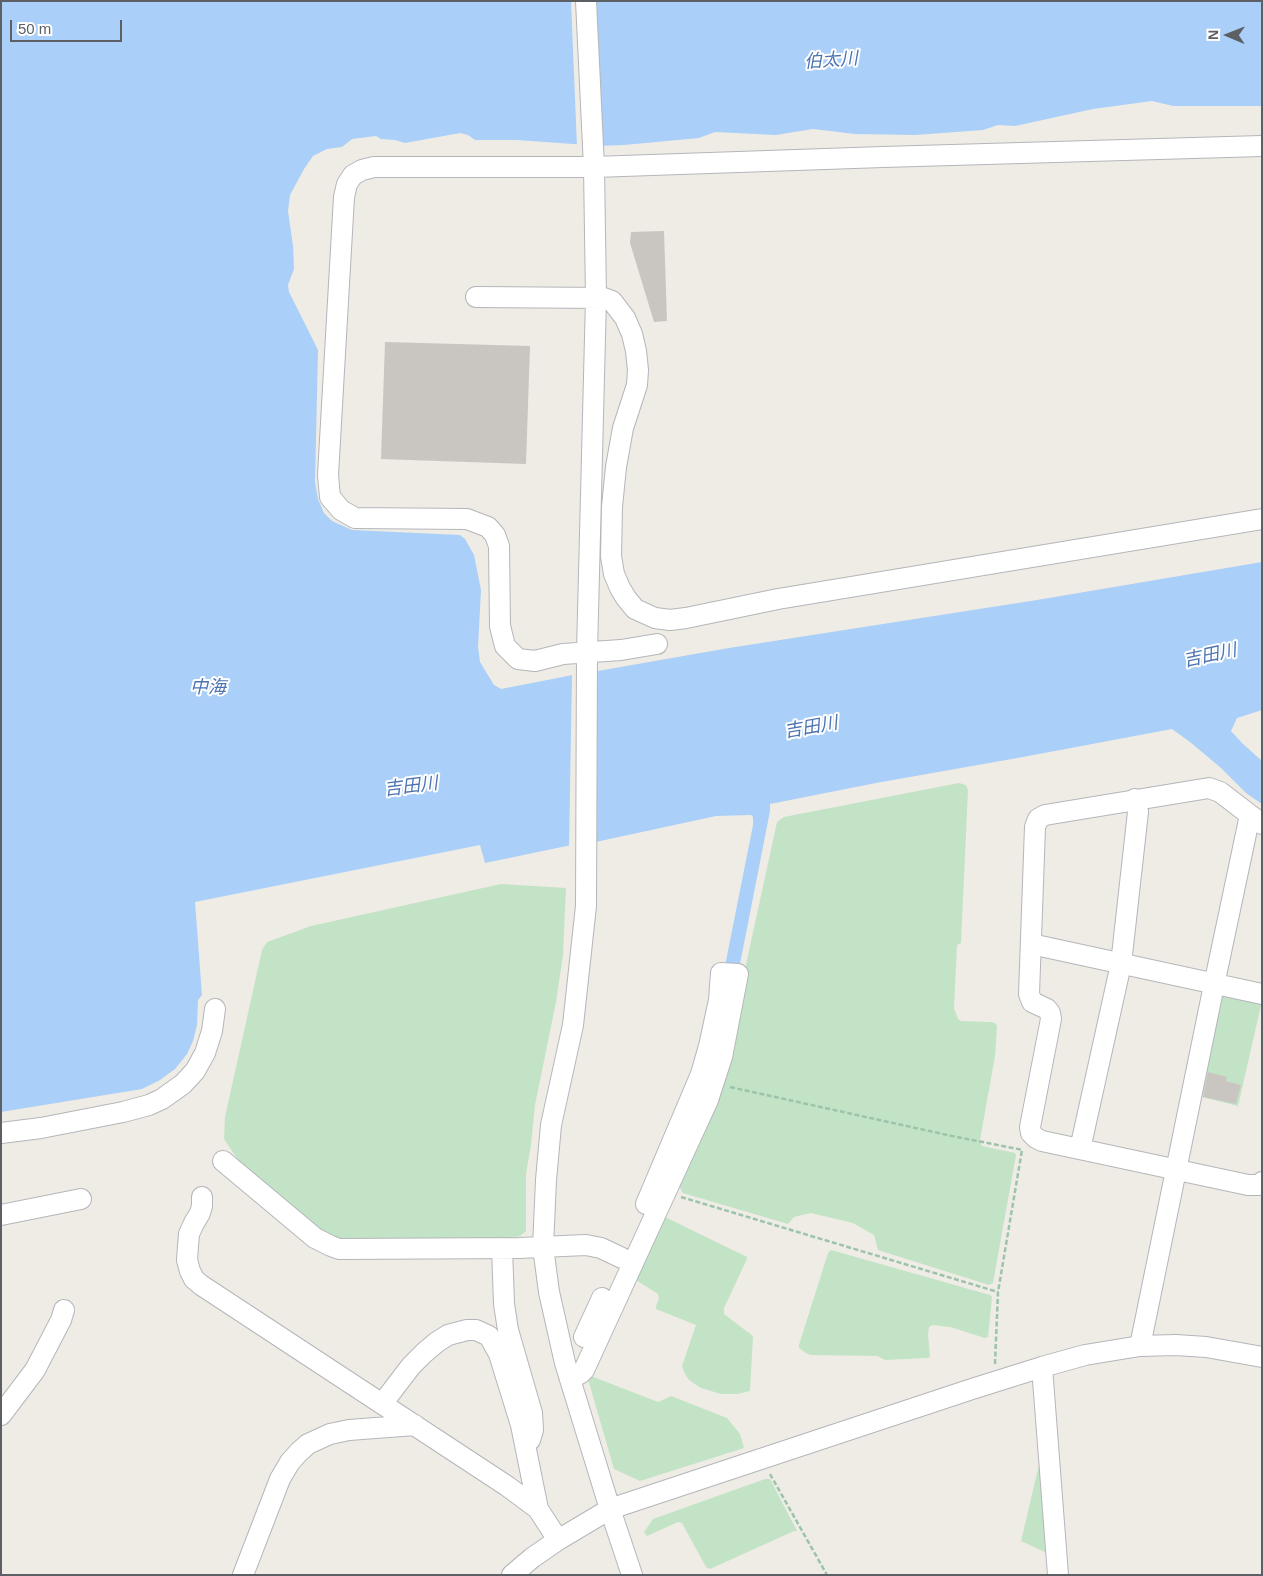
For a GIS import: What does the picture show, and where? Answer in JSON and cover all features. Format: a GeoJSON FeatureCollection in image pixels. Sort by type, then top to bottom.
{"type":"FeatureCollection","features":[{"type":"Feature","properties":{"kind":"street"},"geometry":{"type":"LineString","coordinates":[[586,1],[594,167],[596,298],[588,659],[586,906],[573,1025],[551,1125],[543,1247],[549,1292],[565,1362],[632,1575]]}},
{"type":"Feature","properties":{"kind":"street"},"geometry":{"type":"LineString","coordinates":[[657,644],[621,650],[588,659],[564,654],[528,662],[518,659],[505,646],[500,626],[499,546],[495,535],[488,527],[467,519],[355,518],[341,510],[330,497],[328,476],[344,197],[347,184],[353,175],[374,167],[594,167],[863,157],[1262,146]]}},
{"type":"Feature","properties":{"kind":"street"},"geometry":{"type":"LineString","coordinates":[[476,297],[604,298],[612,301],[625,318],[632,334],[638,370],[637,385],[623,428],[616,467],[611,543],[614,574],[620,588],[635,609],[655,618],[670,620],[686,618],[778,599],[1262,519]]}},
{"type":"Feature","properties":{"kind":"street"},"geometry":{"type":"LineString","coordinates":[[1140,1346],[1176,1170],[1214,984],[1256,820],[1217,790],[1208,788],[1045,815],[1038,819],[1036,822],[1029,994],[1032,1002],[1050,1012],[1051,1019],[1030,1127],[1031,1133],[1042,1141],[1176,1170],[1248,1185],[1258,1185],[1262,1182]]}},
{"type":"Feature","properties":{"kind":"street"},"geometry":{"type":"LineString","coordinates":[[1080,1149],[1121,964],[1138,812],[1135,799]]}},
{"type":"Feature","properties":{"kind":"street"},"geometry":{"type":"LineString","coordinates":[[1031,944],[1262,994]]}},
{"type":"Feature","properties":{"kind":"street"},"geometry":{"type":"LineString","coordinates":[[570,1379],[581,1374],[584,1370],[660,1190],[725,1001],[738,974],[728,973]]}},
{"type":"Feature","properties":{"kind":"street"},"geometry":{"type":"LineString","coordinates":[[584,1337],[622,1258],[660,1190],[714,1083],[722,1057],[725,1001]]}},
{"type":"Feature","properties":{"kind":"street"},"geometry":{"type":"LineString","coordinates":[[1,1133],[41,1128],[123,1112],[162,1099],[183,1084],[195,1071],[205,1053],[212,1031],[215,1009]]}},
{"type":"Feature","properties":{"kind":"street"},"geometry":{"type":"LineString","coordinates":[[224,1161],[315,1238],[331,1246],[350,1250],[594,1246],[622,1258]]}},
{"type":"Feature","properties":{"kind":"street"},"geometry":{"type":"LineString","coordinates":[[202,1197],[200,1213],[191,1229],[188,1246],[187,1260],[194,1279],[507,1486],[538,1509],[558,1540]]}},
{"type":"Feature","properties":{"kind":"street"},"geometry":{"type":"LineString","coordinates":[[1,1215],[81,1199]]}},
{"type":"Feature","properties":{"kind":"street"},"geometry":{"type":"LineString","coordinates":[[502,1248],[504,1304],[508,1330],[529,1400],[533,1422],[531,1439],[526,1449]]}},
{"type":"Feature","properties":{"kind":"street"},"geometry":{"type":"LineString","coordinates":[[1,1416],[36,1370],[61,1320],[64,1310]]}},
{"type":"Feature","properties":{"kind":"street"},"geometry":{"type":"LineString","coordinates":[[382,1404],[411,1366],[437,1342],[457,1332],[476,1330],[489,1336],[499,1354],[521,1424],[538,1509]]}},
{"type":"Feature","properties":{"kind":"street"},"geometry":{"type":"LineString","coordinates":[[512,1575],[558,1540],[610,1509],[1042,1367],[1085,1356],[1140,1346],[1206,1346],[1262,1357]]}},
{"type":"Feature","properties":{"kind":"street"},"geometry":{"type":"LineString","coordinates":[[1042,1367],[1058,1575]]}},
{"type":"Feature","properties":{"kind":"street"},"geometry":{"type":"LineString","coordinates":[[242,1575],[280,1479],[290,1462],[308,1444],[330,1434],[349,1430],[415,1425]]}},
{"type":"Feature","properties":{"kind":"path"},"geometry":{"type":"LineString","coordinates":[[714,1083],[952,1136]]}},
{"type":"Feature","properties":{"kind":"path"},"geometry":{"type":"LineString","coordinates":[[994,1363],[998,1292],[1022,1150]]}},
{"type":"Feature","properties":{"kind":"path"},"geometry":{"type":"LineString","coordinates":[[660,1190],[998,1292]]}},
{"type":"Feature","properties":{"kind":"path"},"geometry":{"type":"LineString","coordinates":[[762,1458],[827,1575]]}},
{"type":"Feature","properties":{"kind":"green space"},"geometry":{"type":"Polygon","coordinates":[[[959,783],[966,785],[968,790],[961,943],[957,945],[954,1008],[958,1019],[961,1021],[990,1022],[995,1023],[997,1026],[995,1056],[980,1140],[982,1146],[1015,1153],[1016,1155],[993,1283],[989,1285],[878,1250],[874,1235],[853,1223],[811,1213],[794,1217],[788,1224],[683,1193],[680,1188],[680,1183],[722,1075],[777,822],[784,817],[959,783]]]}},
{"type":"Feature","properties":{"kind":"green space"},"geometry":{"type":"Polygon","coordinates":[[[501,884],[566,888],[563,955],[556,1002],[535,1105],[526,1174],[526,1231],[520,1236],[511,1238],[331,1239],[240,1163],[224,1139],[225,1117],[262,950],[267,942],[311,926],[501,884]]]}},
{"type":"Feature","properties":{"kind":"green space"},"geometry":{"type":"Polygon","coordinates":[[[1222,992],[1262,1001],[1238,1106],[1198,1096],[1222,992]]]}},
{"type":"Feature","properties":{"kind":"green space"},"geometry":{"type":"Polygon","coordinates":[[[665,1217],[747,1257],[724,1308],[724,1314],[753,1336],[750,1391],[737,1394],[721,1394],[701,1388],[689,1380],[682,1366],[696,1325],[656,1309],[659,1298],[658,1294],[636,1280],[665,1217]]]}},
{"type":"Feature","properties":{"kind":"green space"},"geometry":{"type":"Polygon","coordinates":[[[831,1250],[990,1295],[992,1297],[988,1337],[985,1338],[950,1327],[932,1325],[929,1327],[928,1334],[930,1357],[928,1358],[885,1360],[877,1356],[810,1355],[806,1353],[799,1348],[799,1345],[828,1253],[831,1250]]]}},
{"type":"Feature","properties":{"kind":"green space"},"geometry":{"type":"Polygon","coordinates":[[[591,1376],[658,1402],[671,1396],[727,1418],[740,1434],[744,1448],[640,1481],[614,1469],[588,1379],[591,1376]]]}},
{"type":"Feature","properties":{"kind":"green space"},"geometry":{"type":"Polygon","coordinates":[[[1043,1448],[1049,1554],[1021,1541],[1043,1448]]]}},
{"type":"Feature","properties":{"kind":"green space"},"geometry":{"type":"Polygon","coordinates":[[[765,1479],[770,1479],[797,1531],[710,1569],[706,1567],[682,1523],[678,1522],[647,1536],[644,1532],[653,1519],[765,1479]]]}},
{"type":"Feature","properties":{"kind":"water","name":"中海"},"geometry":{"type":"Polygon","coordinates":[[[1,1],[581,1],[587,145],[517,140],[475,140],[468,135],[460,133],[405,143],[381,139],[376,136],[352,139],[342,147],[327,149],[313,156],[290,195],[288,211],[294,269],[288,285],[289,292],[318,350],[315,482],[318,499],[324,513],[332,521],[352,530],[460,535],[465,539],[474,555],[481,590],[478,647],[480,662],[494,685],[501,689],[583,673],[581,843],[485,863],[480,845],[195,902],[202,995],[198,1000],[197,1025],[193,1041],[187,1054],[175,1069],[160,1080],[142,1089],[1,1112],[1,1]]]}},
{"type":"Feature","properties":{"kind":"water","name":"伯太川"},"geometry":{"type":"Polygon","coordinates":[[[589,1],[1262,1],[1262,106],[1173,106],[1152,101],[1093,109],[1015,126],[998,125],[983,130],[915,135],[855,134],[813,129],[776,135],[715,132],[699,138],[596,146],[589,1]]]}},
{"type":"Feature","properties":{"kind":"water","name":"吉田川"},"geometry":{"type":"Polygon","coordinates":[[[1262,562],[1262,710],[1237,718],[1231,731],[1262,761],[1262,804],[1246,793],[1221,768],[1172,729],[770,804],[739,969],[725,966],[753,825],[753,817],[751,815],[716,816],[591,843],[592,672],[1262,562]]]}},
{"type":"Feature","properties":{"kind":"pier"},"geometry":{"type":"Polygon","coordinates":[[[571,1],[584,1],[587,148],[577,147],[571,1]]]}},
{"type":"Feature","properties":{"kind":"pier"},"geometry":{"type":"Polygon","coordinates":[[[583,671],[582,845],[569,848],[572,673],[583,671]]]}},
{"type":"Feature","properties":{"kind":"building"},"geometry":{"type":"Polygon","coordinates":[[[664,231],[667,321],[654,322],[630,243],[631,232],[664,231]]]}},
{"type":"Feature","properties":{"kind":"building"},"geometry":{"type":"Polygon","coordinates":[[[385,342],[530,346],[526,464],[381,459],[385,342]]]}},
{"type":"Feature","properties":{"kind":"building"},"geometry":{"type":"Polygon","coordinates":[[[1208,1072],[1227,1077],[1226,1081],[1241,1085],[1236,1104],[1203,1097],[1208,1072]]]}}]}
